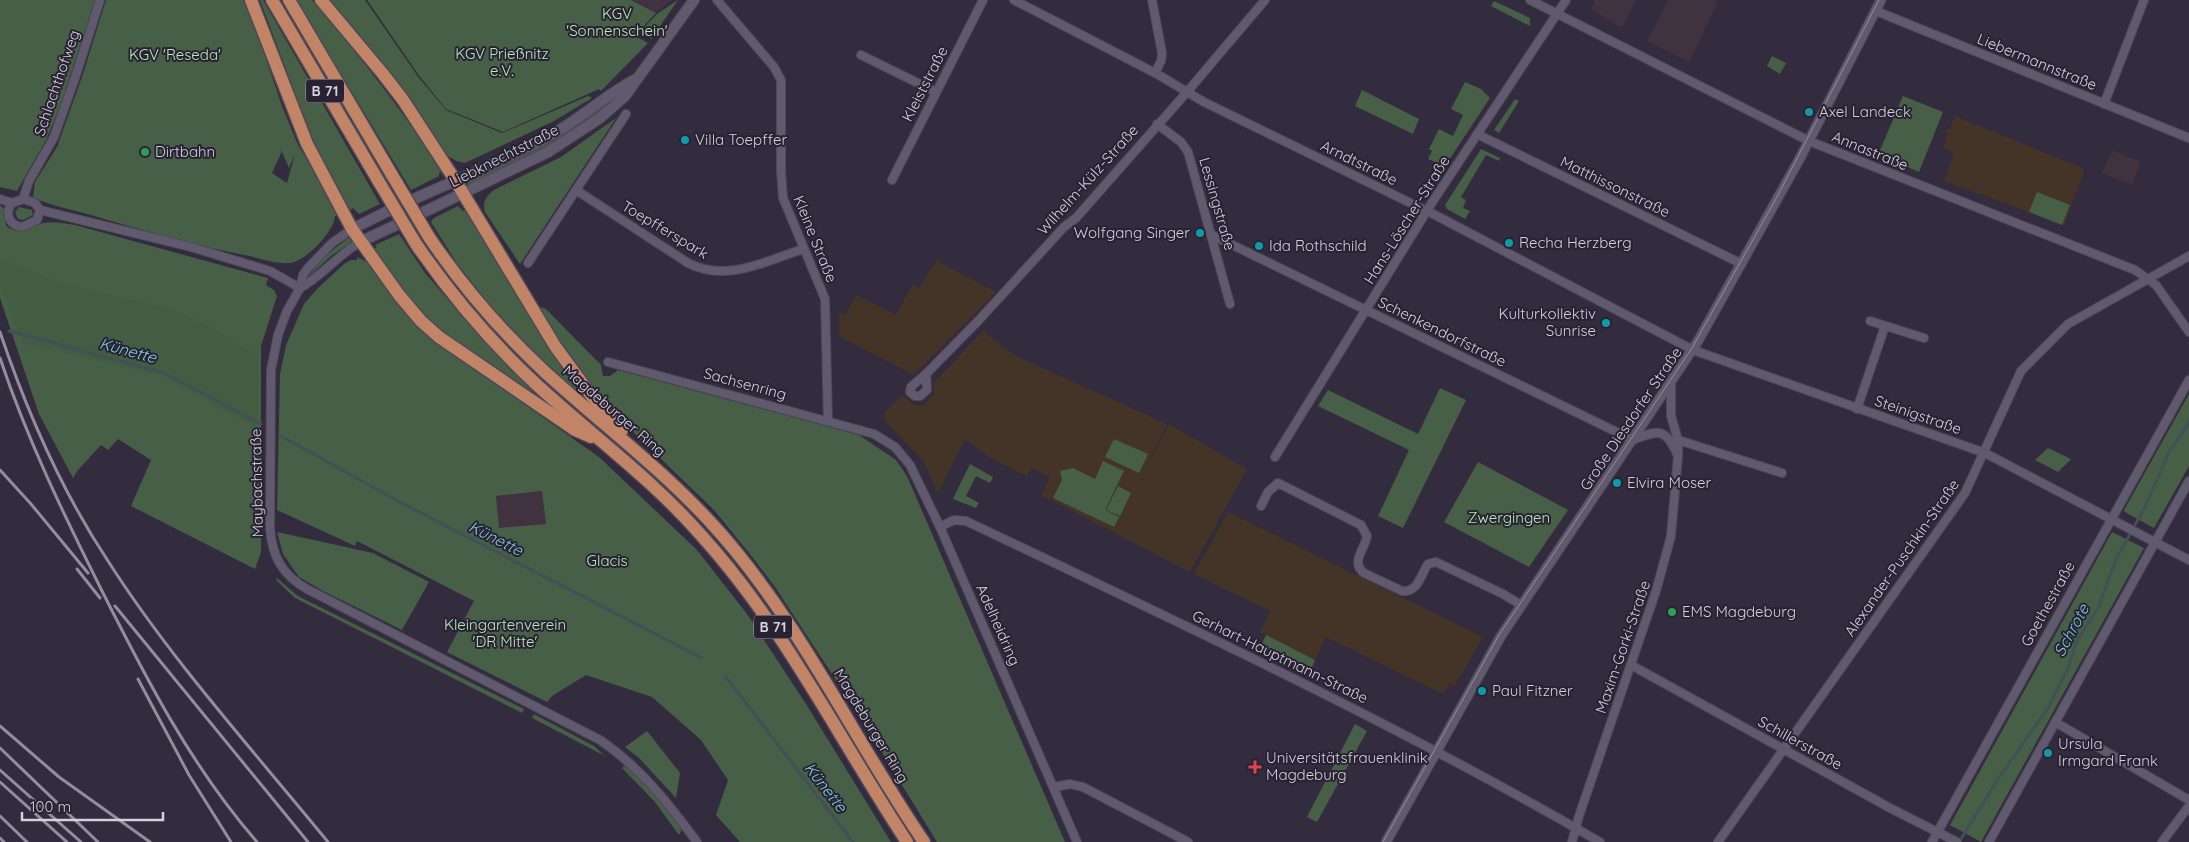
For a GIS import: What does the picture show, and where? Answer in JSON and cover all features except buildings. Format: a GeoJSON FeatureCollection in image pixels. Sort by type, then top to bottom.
{"type":"FeatureCollection","features":[{"type":"Feature","properties":{"kind":"highway"},"geometry":{"type":"LineString","coordinates":[[251,0],[307,144],[360,242],[409,308],[439,337],[575,430],[602,442]]}},
{"type":"Feature","properties":{"kind":"highway","name":"Magdeburger Ring"},"geometry":{"type":"LineString","coordinates":[[272,0],[416,244],[448,288],[492,340],[536,384],[686,519],[749,593],[801,671],[907,842]]}},
{"type":"Feature","properties":{"kind":"highway","name":"Magdeburger Ring"},"geometry":{"type":"LineString","coordinates":[[289,0],[429,237],[473,296],[518,346],[641,456],[712,524],[763,586],[813,662],[923,839]]}},
{"type":"Feature","properties":{"kind":"highway"},"geometry":{"type":"LineString","coordinates":[[321,0],[383,74],[456,180],[555,346],[581,384],[618,425],[641,456]]}},
{"type":"Feature","properties":{"kind":"main road","name":"Liebknechtstraße"},"geometry":{"type":"LineString","coordinates":[[422,213],[568,141],[616,104],[625,96],[654,58],[694,0]]}},
{"type":"Feature","properties":{"kind":"main road","name":"Liebknechtstraße"},"geometry":{"type":"LineString","coordinates":[[414,199],[551,135],[598,106],[619,88],[637,78]]}},
{"type":"Feature","properties":{"kind":"main road"},"geometry":{"type":"LineString","coordinates":[[352,229],[388,211]]}},
{"type":"Feature","properties":{"kind":"main road"},"geometry":{"type":"LineString","coordinates":[[360,242],[396,225]]}},
{"type":"Feature","properties":{"kind":"street","name":"Schlachthofweg"},"geometry":{"type":"LineString","coordinates":[[23,199],[28,184],[54,137],[100,0]]}},
{"type":"Feature","properties":{"kind":"street","name":"Kleine Straße"},"geometry":{"type":"LineString","coordinates":[[717,0],[746,32],[774,67],[780,78],[782,194],[785,207],[825,302],[828,421]]}},
{"type":"Feature","properties":{"kind":"street","name":"Kleiststraße"},"geometry":{"type":"LineString","coordinates":[[892,180],[982,0]]}},
{"type":"Feature","properties":{"kind":"street","name":"Arndtstraße"},"geometry":{"type":"LineString","coordinates":[[1014,0],[1155,73],[1210,106],[1427,211],[1693,350]]}},
{"type":"Feature","properties":{"kind":"street"},"geometry":{"type":"LineString","coordinates":[[1152,0],[1162,52],[1161,61],[1155,73]]}},
{"type":"Feature","properties":{"kind":"street","name":"Wilhelm-Külz-Straße"},"geometry":{"type":"LineString","coordinates":[[926,374],[985,313],[1064,226],[1076,218],[1265,0]]}},
{"type":"Feature","properties":{"kind":"street","name":"Annastraße"},"geometry":{"type":"LineString","coordinates":[[1530,0],[1809,141],[2119,263],[2149,279],[2162,292],[2189,332]]}},
{"type":"Feature","properties":{"kind":"street","name":"Hans-Löscher-Straße"},"geometry":{"type":"LineString","coordinates":[[1275,458],[1427,211],[1566,0]]}},
{"type":"Feature","properties":{"kind":"street","name":"Große Diesdorfer Straße"},"geometry":{"type":"LineString","coordinates":[[1386,842],[1489,655],[1693,350],[1809,141],[1881,0]]}},
{"type":"Feature","properties":{"kind":"street"},"geometry":{"type":"LineString","coordinates":[[2104,104],[2144,0]]}},
{"type":"Feature","properties":{"kind":"street","name":"Liebermannstraße"},"geometry":{"type":"LineString","coordinates":[[1876,11],[2189,138]]}},
{"type":"Feature","properties":{"kind":"street"},"geometry":{"type":"LineString","coordinates":[[862,55],[936,92]]}},
{"type":"Feature","properties":{"kind":"street"},"geometry":{"type":"LineString","coordinates":[[528,264],[626,114]]}},
{"type":"Feature","properties":{"kind":"street","name":"Lessingstraße"},"geometry":{"type":"LineString","coordinates":[[1157,124],[1181,142],[1187,150],[1230,304]]}},
{"type":"Feature","properties":{"kind":"street","name":"Matthissonstraße"},"geometry":{"type":"LineString","coordinates":[[1477,134],[1742,264]]}},
{"type":"Feature","properties":{"kind":"street","name":"Toepfferspark"},"geometry":{"type":"LineString","coordinates":[[576,190],[677,256],[705,270],[720,272],[738,270],[803,249]]}},
{"type":"Feature","properties":{"kind":"street"},"geometry":{"type":"LineString","coordinates":[[0,199],[12,203]]}},
{"type":"Feature","properties":{"kind":"street"},"geometry":{"type":"LineString","coordinates":[[40,210],[37,220],[27,226],[13,224],[8,216],[9,207],[12,203],[23,199],[35,203],[40,210],[191,248],[270,271],[300,288]]}},
{"type":"Feature","properties":{"kind":"street"},"geometry":{"type":"LineString","coordinates":[[300,288],[303,275],[315,260],[337,239],[352,229]]}},
{"type":"Feature","properties":{"kind":"street","name":"Schenkendorfstraße"},"geometry":{"type":"LineString","coordinates":[[1212,235],[1634,440]]}},
{"type":"Feature","properties":{"kind":"street"},"geometry":{"type":"LineString","coordinates":[[300,288],[312,281],[341,255],[360,242]]}},
{"type":"Feature","properties":{"kind":"street","name":"Alexander-Puschkin-Straße"},"geometry":{"type":"LineString","coordinates":[[1718,842],[1957,506],[1985,453],[2019,375],[2068,324],[2189,256]]}},
{"type":"Feature","properties":{"kind":"street","name":"Maybachstraße"},"geometry":{"type":"LineString","coordinates":[[300,288],[282,323],[271,361],[270,528],[273,551],[282,570],[295,582],[321,597],[600,740],[628,760],[651,782],[697,842]]}},
{"type":"Feature","properties":{"kind":"street"},"geometry":{"type":"LineString","coordinates":[[1870,321],[1924,338]]}},
{"type":"Feature","properties":{"kind":"street"},"geometry":{"type":"LineString","coordinates":[[1857,409],[1885,326]]}},
{"type":"Feature","properties":{"kind":"street","name":"Steinigstraße"},"geometry":{"type":"LineString","coordinates":[[1693,350],[1985,453],[2189,560]]}},
{"type":"Feature","properties":{"kind":"street","name":"Sachsenring"},"geometry":{"type":"LineString","coordinates":[[608,362],[874,434]]}},
{"type":"Feature","properties":{"kind":"street","name":"Goethestraße"},"geometry":{"type":"LineString","coordinates":[[1932,842],[2189,380]]}},
{"type":"Feature","properties":{"kind":"street","name":"Maxim-Gorki-Straße"},"geometry":{"type":"LineString","coordinates":[[1572,842],[1659,584],[1672,536],[1678,440],[1672,416],[1671,384]]}},
{"type":"Feature","properties":{"kind":"street"},"geometry":{"type":"LineString","coordinates":[[1634,440],[1652,432],[1660,433],[1673,445],[1678,456]]}},
{"type":"Feature","properties":{"kind":"street","name":"Adelheidring"},"geometry":{"type":"LineString","coordinates":[[874,434],[895,447],[910,465],[940,527],[1077,842]]}},
{"type":"Feature","properties":{"kind":"street"},"geometry":{"type":"LineString","coordinates":[[1678,440],[1782,473]]}},
{"type":"Feature","properties":{"kind":"street"},"geometry":{"type":"LineString","coordinates":[[1988,842],[2189,481]]}},
{"type":"Feature","properties":{"kind":"street"},"geometry":{"type":"LineString","coordinates":[[1261,506],[1268,492],[1278,483],[1361,525],[1367,536],[1357,560],[1359,568],[1402,591],[1406,592],[1414,588],[1428,564],[1436,562],[1503,594],[1521,605]]}},
{"type":"Feature","properties":{"kind":"street","name":"Gerhart-Hauptmann-Straße"},"geometry":{"type":"LineString","coordinates":[[940,527],[954,520],[966,520],[1302,682],[1435,751],[1600,842]]}},
{"type":"Feature","properties":{"kind":"street","name":"Schillerstraße"},"geometry":{"type":"LineString","coordinates":[[1631,665],[1954,841]]}},
{"type":"Feature","properties":{"kind":"street"},"geometry":{"type":"LineString","coordinates":[[2054,722],[2189,800]]}},
{"type":"Feature","properties":{"kind":"street"},"geometry":{"type":"LineString","coordinates":[[1054,787],[1070,784],[1083,787],[1188,842]]}},
{"type":"Feature","properties":{"kind":"street"},"geometry":{"type":"LineString","coordinates":[[2162,842],[2189,806]]}},
{"type":"Feature","properties":{"kind":"shaded area"},"geometry":{"type":"Polygon","coordinates":[[[631,0],[672,0],[656,13],[631,0]]]}},
{"type":"Feature","properties":{"kind":"shaded area"},"geometry":{"type":"Polygon","coordinates":[[[1593,0],[1636,0],[1622,28],[1591,9],[1595,2],[1593,0]]]}},
{"type":"Feature","properties":{"kind":"shaded area"},"geometry":{"type":"Polygon","coordinates":[[[1668,0],[1714,0],[1718,2],[1689,62],[1647,41],[1668,0]]]}},
{"type":"Feature","properties":{"kind":"shaded area"},"geometry":{"type":"Polygon","coordinates":[[[1955,116],[2085,169],[2064,225],[1944,181],[1954,153],[1943,148],[1948,134],[1945,133],[1947,129],[1950,130],[1955,116]]]}},
{"type":"Feature","properties":{"kind":"shaded area"},"geometry":{"type":"Polygon","coordinates":[[[2112,150],[2141,162],[2132,185],[2102,173],[2112,150]]]}},
{"type":"Feature","properties":{"kind":"shaded area"},"geometry":{"type":"Polygon","coordinates":[[[936,260],[996,292],[914,375],[839,336],[839,312],[846,314],[856,295],[896,315],[912,285],[919,288],[936,260]]]}},
{"type":"Feature","properties":{"kind":"shaded area"},"geometry":{"type":"Polygon","coordinates":[[[983,331],[1016,356],[1167,424],[1138,486],[1169,424],[1247,469],[1190,572],[1041,495],[1050,477],[1032,468],[1027,476],[989,457],[965,439],[938,493],[923,461],[884,420],[885,412],[902,395],[913,404],[922,406],[934,394],[933,383],[983,331]]]}},
{"type":"Feature","properties":{"kind":"shaded area"},"geometry":{"type":"Polygon","coordinates":[[[543,491],[546,524],[499,529],[496,496],[543,491]]]}},
{"type":"Feature","properties":{"kind":"shaded area"},"geometry":{"type":"Polygon","coordinates":[[[1228,512],[1483,637],[1455,686],[1449,684],[1443,694],[1326,637],[1315,660],[1260,632],[1270,611],[1194,574],[1228,512]]]}},
{"type":"Feature","properties":{"kind":"green space"},"geometry":{"type":"Polygon","coordinates":[[[0,0],[95,0],[60,107],[46,140],[17,191],[0,187],[0,0]]]}},
{"type":"Feature","properties":{"kind":"green space","name":"KGV 'Reseda'"},"geometry":{"type":"Polygon","coordinates":[[[106,0],[243,0],[254,23],[282,106],[298,145],[336,208],[338,216],[335,216],[330,230],[318,245],[304,257],[290,263],[285,263],[171,238],[33,197],[35,182],[57,147],[83,74],[106,0]],[[282,151],[272,173],[287,183],[295,154],[289,168],[282,151]]]}},
{"type":"Feature","properties":{"kind":"green space"},"geometry":{"type":"Polygon","coordinates":[[[260,0],[263,0],[380,204],[359,214],[353,208],[350,210],[318,152],[260,0]]]}},
{"type":"Feature","properties":{"kind":"green space"},"geometry":{"type":"Polygon","coordinates":[[[296,0],[312,0],[347,41],[396,105],[442,171],[439,173],[439,176],[411,190],[296,0]]]}},
{"type":"Feature","properties":{"kind":"green space"},"geometry":{"type":"Polygon","coordinates":[[[327,0],[365,0],[419,78],[446,110],[502,133],[588,96],[592,98],[554,121],[465,163],[456,161],[445,154],[327,0]]]}},
{"type":"Feature","properties":{"kind":"green space","name":"KGV Prießnitz e.V."},"geometry":{"type":"Polygon","coordinates":[[[367,0],[631,0],[656,13],[635,36],[648,43],[601,91],[599,89],[503,132],[446,109],[420,77],[367,0]]]}},
{"type":"Feature","properties":{"kind":"green space"},"geometry":{"type":"Polygon","coordinates":[[[678,0],[651,39],[640,32],[657,14],[678,0]]]}},
{"type":"Feature","properties":{"kind":"green space"},"geometry":{"type":"Polygon","coordinates":[[[1494,1],[1530,18],[1530,26],[1491,6],[1494,1]]]}},
{"type":"Feature","properties":{"kind":"green space"},"geometry":{"type":"Polygon","coordinates":[[[1772,56],[1786,63],[1780,74],[1767,66],[1772,56]]]}},
{"type":"Feature","properties":{"kind":"green space"},"geometry":{"type":"Polygon","coordinates":[[[1465,82],[1481,89],[1490,98],[1445,166],[1428,159],[1432,151],[1429,149],[1439,129],[1453,136],[1463,115],[1451,109],[1465,82]]]}},
{"type":"Feature","properties":{"kind":"green space"},"geometry":{"type":"Polygon","coordinates":[[[1362,90],[1419,119],[1413,134],[1355,106],[1362,90]]]}},
{"type":"Feature","properties":{"kind":"green space"},"geometry":{"type":"Polygon","coordinates":[[[1903,96],[1943,112],[1919,172],[1878,155],[1903,96]]]}},
{"type":"Feature","properties":{"kind":"green space"},"geometry":{"type":"Polygon","coordinates":[[[1515,99],[1519,101],[1499,133],[1494,130],[1515,99]]]}},
{"type":"Feature","properties":{"kind":"green space"},"geometry":{"type":"Polygon","coordinates":[[[604,106],[606,107],[590,120],[546,149],[467,184],[468,181],[548,143],[604,106]]]}},
{"type":"Feature","properties":{"kind":"green space"},"geometry":{"type":"Polygon","coordinates":[[[616,118],[520,264],[485,212],[484,202],[487,197],[494,190],[561,157],[616,118]]]}},
{"type":"Feature","properties":{"kind":"green space"},"geometry":{"type":"Polygon","coordinates":[[[1481,149],[1500,158],[1499,161],[1486,155],[1461,197],[1466,200],[1463,208],[1470,211],[1465,219],[1447,209],[1445,205],[1481,149]]]}},
{"type":"Feature","properties":{"kind":"green space"},"geometry":{"type":"Polygon","coordinates":[[[2037,192],[2070,205],[2062,225],[2029,212],[2037,192]]]}},
{"type":"Feature","properties":{"kind":"green space"},"geometry":{"type":"Polygon","coordinates":[[[0,205],[4,209],[6,226],[16,231],[25,230],[47,222],[59,222],[268,278],[266,285],[274,290],[277,296],[261,346],[261,552],[255,569],[131,506],[151,460],[118,439],[108,450],[101,445],[73,478],[39,414],[0,298],[0,205]]]}},
{"type":"Feature","properties":{"kind":"green space"},"geometry":{"type":"Polygon","coordinates":[[[458,206],[463,211],[466,209],[544,340],[582,396],[534,352],[493,309],[458,265],[431,222],[434,218],[458,206]]]}},
{"type":"Feature","properties":{"kind":"green space"},"geometry":{"type":"Polygon","coordinates":[[[19,207],[32,210],[33,215],[23,220],[18,219],[15,212],[19,207]]]}},
{"type":"Feature","properties":{"kind":"green space"},"geometry":{"type":"Polygon","coordinates":[[[399,234],[425,273],[470,325],[536,394],[471,353],[431,322],[401,289],[373,249],[377,247],[375,245],[399,234]]]}},
{"type":"Feature","properties":{"kind":"green space"},"geometry":{"type":"Polygon","coordinates":[[[348,238],[351,239],[351,242],[331,256],[307,278],[324,257],[348,238]]]}},
{"type":"Feature","properties":{"kind":"green space","name":"Glacis"},"geometry":{"type":"Polygon","coordinates":[[[357,257],[369,263],[410,319],[436,342],[599,457],[697,550],[747,614],[806,704],[891,842],[740,842],[716,815],[728,780],[701,740],[652,697],[586,675],[552,696],[547,702],[447,652],[474,601],[357,541],[355,546],[277,510],[280,374],[286,345],[304,304],[344,264],[351,260],[357,260],[357,257]],[[542,491],[496,496],[499,528],[546,524],[542,491]]]}},
{"type":"Feature","properties":{"kind":"green space"},"geometry":{"type":"Polygon","coordinates":[[[6,260],[57,282],[174,310],[195,319],[195,322],[199,325],[202,322],[258,356],[257,428],[163,376],[22,343],[0,283],[0,261],[6,260]]]}},
{"type":"Feature","properties":{"kind":"green space"},"geometry":{"type":"Polygon","coordinates":[[[534,305],[546,309],[601,365],[603,376],[610,376],[618,370],[859,435],[896,460],[907,476],[1065,842],[937,842],[864,723],[775,587],[714,510],[637,436],[597,394],[534,305]]]}},
{"type":"Feature","properties":{"kind":"green space"},"geometry":{"type":"Polygon","coordinates":[[[1440,388],[1466,400],[1403,528],[1378,516],[1409,450],[1318,406],[1328,390],[1418,434],[1440,388]]]}},
{"type":"Feature","properties":{"kind":"green space"},"geometry":{"type":"Polygon","coordinates":[[[2189,394],[2189,466],[2154,528],[2124,510],[2189,394]]]}},
{"type":"Feature","properties":{"kind":"green space"},"geometry":{"type":"Polygon","coordinates":[[[1114,439],[1148,454],[1139,473],[1105,457],[1114,439]]]}},
{"type":"Feature","properties":{"kind":"green space"},"geometry":{"type":"Polygon","coordinates":[[[2048,448],[2071,459],[2058,472],[2035,460],[2048,448]]]}},
{"type":"Feature","properties":{"kind":"green space"},"geometry":{"type":"Polygon","coordinates":[[[1103,461],[1124,471],[1105,510],[1119,517],[1114,527],[1053,498],[1062,480],[1060,471],[1073,468],[1095,479],[1103,461]]]}},
{"type":"Feature","properties":{"kind":"green space","name":"Zwergingen"},"geometry":{"type":"Polygon","coordinates":[[[1478,462],[1568,510],[1529,567],[1444,522],[1478,462]]]}},
{"type":"Feature","properties":{"kind":"green space"},"geometry":{"type":"Polygon","coordinates":[[[970,464],[993,477],[990,483],[976,476],[966,496],[979,503],[976,508],[953,499],[970,464]]]}},
{"type":"Feature","properties":{"kind":"green space"},"geometry":{"type":"Polygon","coordinates":[[[1118,486],[1131,493],[1120,516],[1106,510],[1118,486]]]}},
{"type":"Feature","properties":{"kind":"green space"},"geometry":{"type":"Polygon","coordinates":[[[277,532],[373,553],[429,582],[402,630],[299,577],[283,554],[277,532]]]}},
{"type":"Feature","properties":{"kind":"green space"},"geometry":{"type":"Polygon","coordinates":[[[2112,532],[2144,548],[1981,842],[1950,825],[2112,532]]]}},
{"type":"Feature","properties":{"kind":"green space"},"geometry":{"type":"Polygon","coordinates":[[[277,578],[298,596],[524,709],[522,713],[295,598],[276,580],[277,578]]]}},
{"type":"Feature","properties":{"kind":"green space"},"geometry":{"type":"Polygon","coordinates":[[[1266,635],[1315,660],[1311,670],[1261,646],[1266,635]]]}},
{"type":"Feature","properties":{"kind":"green space"},"geometry":{"type":"Polygon","coordinates":[[[534,714],[594,746],[605,756],[532,718],[534,714]]]}},
{"type":"Feature","properties":{"kind":"green space"},"geometry":{"type":"Polygon","coordinates":[[[1355,724],[1367,731],[1317,822],[1307,817],[1355,724]]]}},
{"type":"Feature","properties":{"kind":"green space"},"geometry":{"type":"Polygon","coordinates":[[[647,731],[680,773],[676,798],[639,758],[625,747],[647,731]]]}},
{"type":"Feature","properties":{"kind":"green space"},"geometry":{"type":"Polygon","coordinates":[[[624,766],[649,785],[682,829],[679,835],[655,802],[622,768],[624,766]]]}},
{"type":"Feature","properties":{"kind":"waterway","name":"Künette"},"geometry":{"type":"LineString","coordinates":[[9,331],[164,373],[261,424]]}},
{"type":"Feature","properties":{"kind":"waterway","name":"Schrote"},"geometry":{"type":"LineString","coordinates":[[1959,842],[1998,779],[2048,708],[2068,668],[2076,643],[2099,606],[2116,559],[2145,507],[2169,452],[2189,422]]}},
{"type":"Feature","properties":{"kind":"waterway","name":"Künette"},"geometry":{"type":"LineString","coordinates":[[281,436],[400,502],[702,658]]}},
{"type":"Feature","properties":{"kind":"waterway","name":"Künette"},"geometry":{"type":"LineString","coordinates":[[725,676],[853,842]]}},
{"type":"Feature","properties":{"kind":"tram line"},"geometry":{"type":"LineString","coordinates":[[1383,842],[1499,635],[1692,348],[1777,197],[1879,0]]}},
{"type":"Feature","properties":{"kind":"railway"},"geometry":{"type":"LineString","coordinates":[[0,332],[10,362],[46,450],[75,507],[108,561],[186,670],[328,842]]}},
{"type":"Feature","properties":{"kind":"railway"},"geometry":{"type":"LineString","coordinates":[[0,358],[22,418],[60,505],[136,657],[191,753],[233,813],[257,842]]}},
{"type":"Feature","properties":{"kind":"railway"},"geometry":{"type":"LineString","coordinates":[[0,470],[88,573]]}},
{"type":"Feature","properties":{"kind":"railway"},"geometry":{"type":"LineString","coordinates":[[77,569],[100,598]]}},
{"type":"Feature","properties":{"kind":"railway"},"geometry":{"type":"LineString","coordinates":[[115,606],[308,842]]}},
{"type":"Feature","properties":{"kind":"railway"},"geometry":{"type":"LineString","coordinates":[[138,679],[189,775],[231,842]]}},
{"type":"Feature","properties":{"kind":"railway"},"geometry":{"type":"LineString","coordinates":[[0,726],[59,777],[150,842]]}},
{"type":"Feature","properties":{"kind":"railway"},"geometry":{"type":"LineString","coordinates":[[0,748],[98,842]]}},
{"type":"Feature","properties":{"kind":"railway"},"geometry":{"type":"LineString","coordinates":[[0,770],[81,842]]}},
{"type":"Feature","properties":{"kind":"railway"},"geometry":{"type":"LineString","coordinates":[[0,782],[67,842]]}},
{"type":"Feature","properties":{"kind":"railway"},"geometry":{"type":"LineString","coordinates":[[0,816],[27,842]]}},
{"type":"Feature","properties":{"kind":"railway"},"geometry":{"type":"LineString","coordinates":[[0,838],[4,842]]}},
{"type":"Feature","properties":{"kind":"place","name":"Axel Landeck"},"geometry":{"type":"Point","coordinates":[1809,112]}},
{"type":"Feature","properties":{"kind":"place","name":"Villa Toepffer"},"geometry":{"type":"Point","coordinates":[685,140]}},
{"type":"Feature","properties":{"kind":"place","name":"Dirtbahn"},"geometry":{"type":"Point","coordinates":[145,152]}},
{"type":"Feature","properties":{"kind":"place","name":"Wolfgang Singer"},"geometry":{"type":"Point","coordinates":[1200,233]}},
{"type":"Feature","properties":{"kind":"place","name":"Recha Herzberg"},"geometry":{"type":"Point","coordinates":[1509,243]}},
{"type":"Feature","properties":{"kind":"place","name":"Ida Rothschild"},"geometry":{"type":"Point","coordinates":[1259,246]}},
{"type":"Feature","properties":{"kind":"place","name":"Kulturkollektiv Sunrise"},"geometry":{"type":"Point","coordinates":[1606,323]}},
{"type":"Feature","properties":{"kind":"place","name":"Elvira Moser"},"geometry":{"type":"Point","coordinates":[1617,483]}},
{"type":"Feature","properties":{"kind":"place","name":"EMS Magdeburg"},"geometry":{"type":"Point","coordinates":[1672,612]}},
{"type":"Feature","properties":{"kind":"place","name":"Paul Fitzner"},"geometry":{"type":"Point","coordinates":[1482,691]}},
{"type":"Feature","properties":{"kind":"place","name":"Ursula Irmgard Frank"},"geometry":{"type":"Point","coordinates":[2048,753]}},
{"type":"Feature","properties":{"kind":"place","name":"Universitätsfrauenklinik Magdeburg"},"geometry":{"type":"Point","coordinates":[1255,767]}},
{"type":"Feature","properties":{"kind":"park label","name":"KGV 'Sonnenschein'"},"geometry":{"type":"Point","coordinates":[617,22]}},
{"type":"Feature","properties":{"kind":"park label","name":"Kleingartenverein 'DR Mitte'"},"geometry":{"type":"Point","coordinates":[505,634]}}]}
